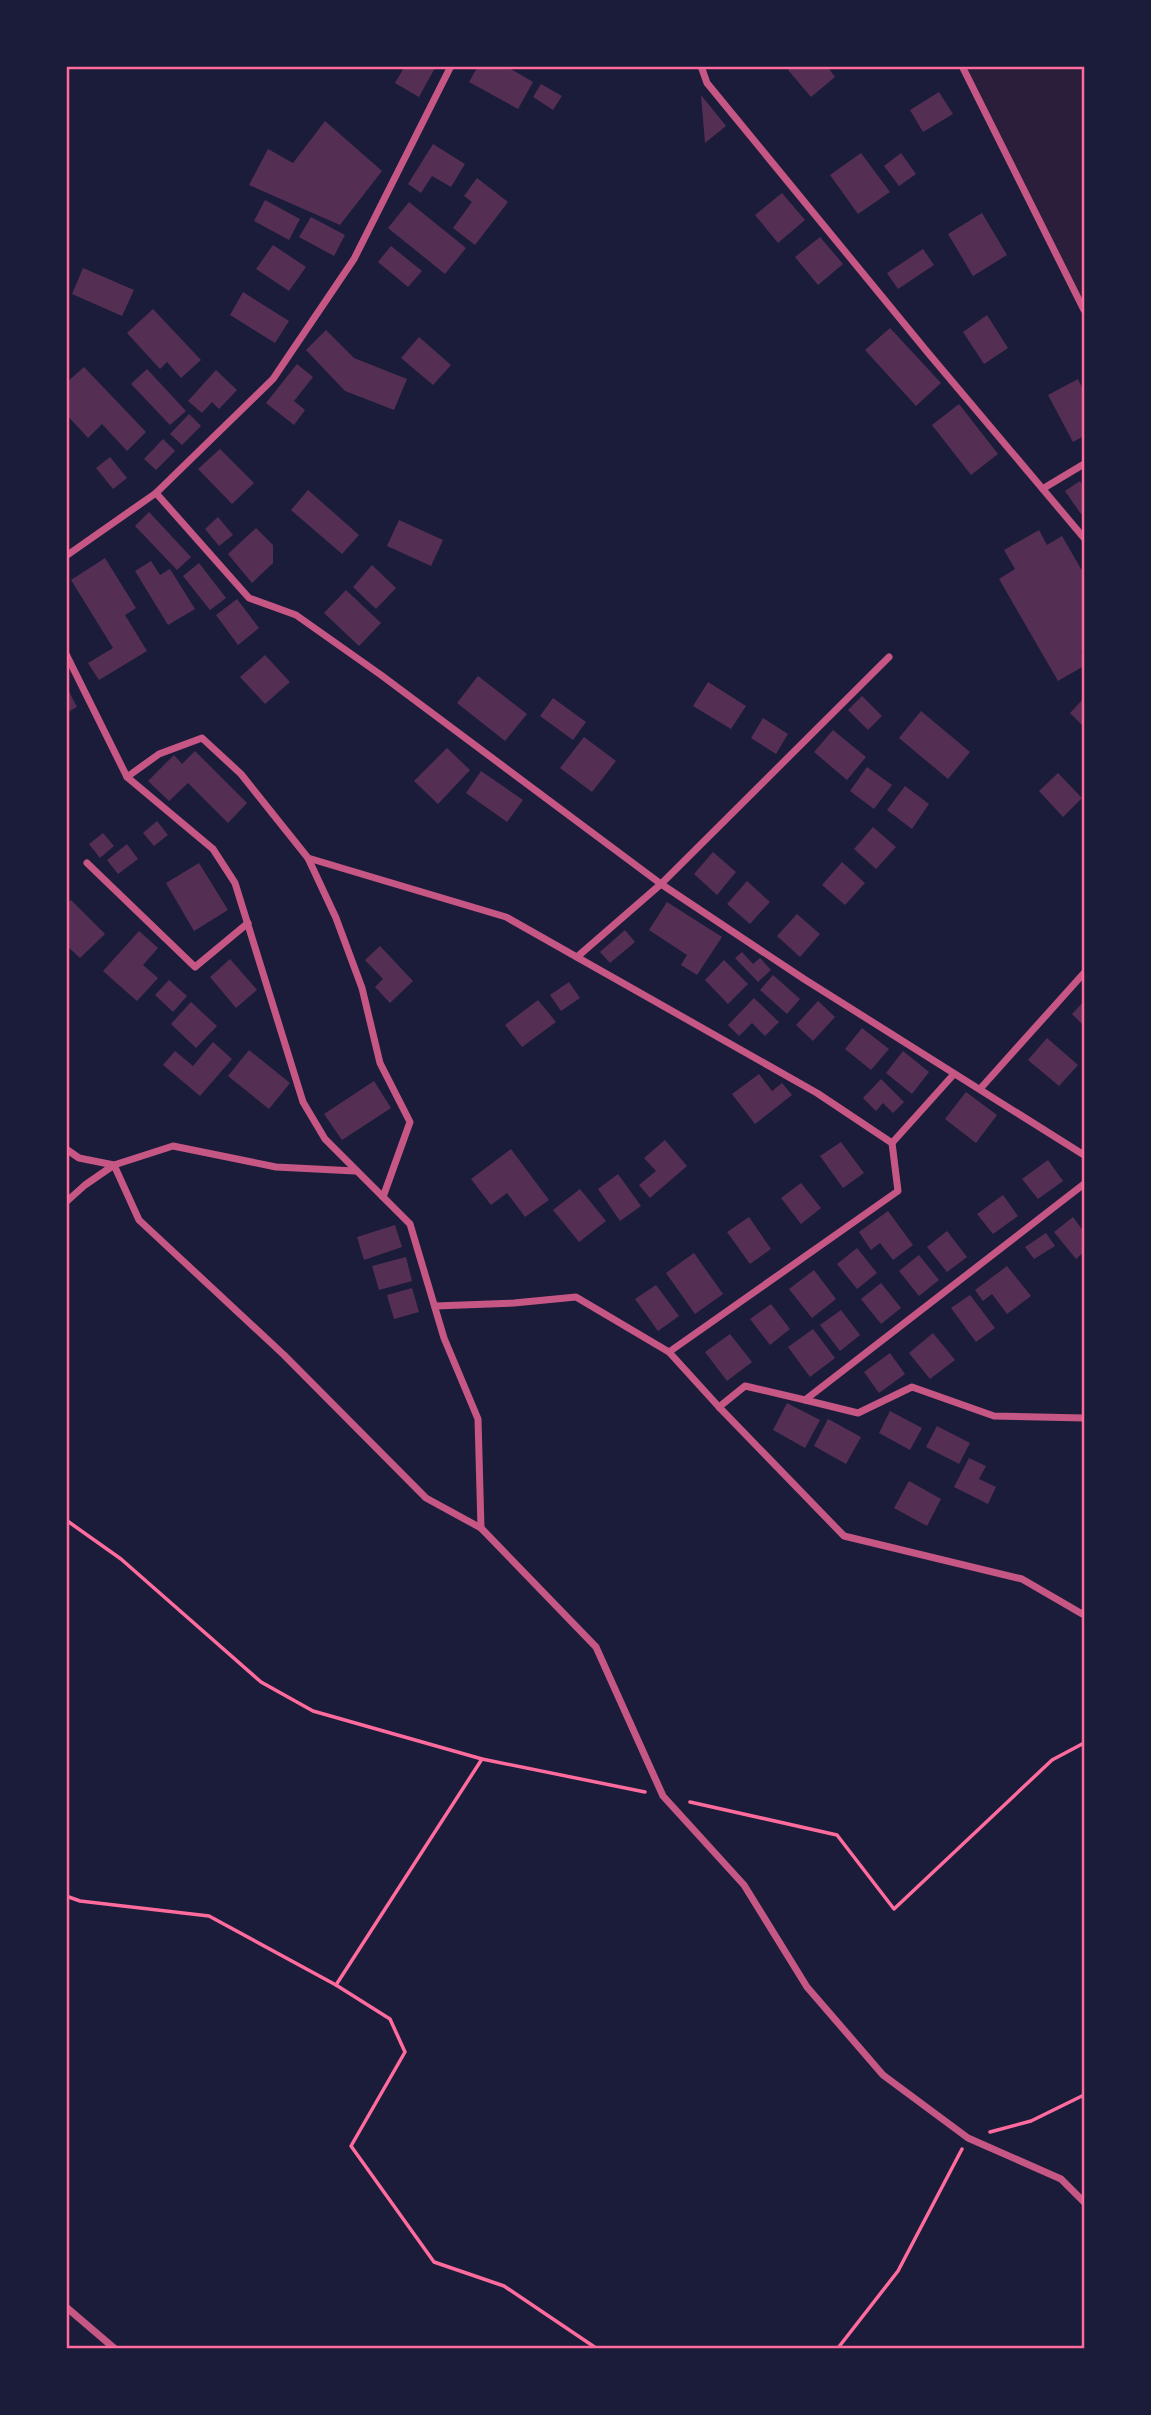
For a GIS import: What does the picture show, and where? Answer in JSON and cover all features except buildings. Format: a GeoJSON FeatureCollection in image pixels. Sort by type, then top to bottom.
{"type":"FeatureCollection","features":[{"type":"Feature","properties":{"kind":"street"},"geometry":{"type":"LineString","coordinates":[[66,556],[156,493],[272,379],[354,259],[451,66]]}},
{"type":"Feature","properties":{"kind":"street"},"geometry":{"type":"LineString","coordinates":[[701,66],[707,83],[929,354],[1084,537]]}},
{"type":"Feature","properties":{"kind":"street"},"geometry":{"type":"LineString","coordinates":[[962,66],[1084,310]]}},
{"type":"Feature","properties":{"kind":"street"},"geometry":{"type":"LineString","coordinates":[[1044,488],[1084,464]]}},
{"type":"Feature","properties":{"kind":"street"},"geometry":{"type":"LineString","coordinates":[[156,493],[249,598],[296,615],[371,667],[661,884],[804,979],[1084,1155]]}},
{"type":"Feature","properties":{"kind":"street"},"geometry":{"type":"LineString","coordinates":[[66,654],[127,777],[213,849],[235,883],[303,1102],[325,1139],[410,1224],[444,1338],[478,1419],[481,1528]]}},
{"type":"Feature","properties":{"kind":"street"},"geometry":{"type":"LineString","coordinates":[[577,957],[661,884],[889,657]]}},
{"type":"Feature","properties":{"kind":"street"},"geometry":{"type":"LineString","coordinates":[[127,777],[159,754],[202,738],[241,774],[308,858],[336,918],[362,988],[380,1063],[410,1122],[383,1197]]}},
{"type":"Feature","properties":{"kind":"street"},"geometry":{"type":"LineString","coordinates":[[308,858],[506,917],[817,1093],[892,1143]]}},
{"type":"Feature","properties":{"kind":"street"},"geometry":{"type":"LineString","coordinates":[[86,863],[195,967],[248,923]]}},
{"type":"Feature","properties":{"kind":"street"},"geometry":{"type":"LineString","coordinates":[[980,1089],[1084,974]]}},
{"type":"Feature","properties":{"kind":"street"},"geometry":{"type":"LineString","coordinates":[[669,1352],[898,1191],[892,1143],[954,1074]]}},
{"type":"Feature","properties":{"kind":"street"},"geometry":{"type":"LineString","coordinates":[[66,1202],[114,1165],[173,1146],[276,1167],[356,1171]]}},
{"type":"Feature","properties":{"kind":"street"},"geometry":{"type":"LineString","coordinates":[[66,1149],[79,1157],[114,1165]]}},
{"type":"Feature","properties":{"kind":"street"},"geometry":{"type":"LineString","coordinates":[[114,1165],[139,1220],[284,1355],[426,1498],[481,1528],[596,1647],[663,1796],[744,1885],[807,1987],[883,2076],[968,2138],[1061,2179],[1084,2202]]}},
{"type":"Feature","properties":{"kind":"street"},"geometry":{"type":"LineString","coordinates":[[805,1400],[1084,1184]]}},
{"type":"Feature","properties":{"kind":"street"},"geometry":{"type":"LineString","coordinates":[[435,1306],[576,1297],[669,1352],[844,1536],[1022,1579],[1084,1615]]}},
{"type":"Feature","properties":{"kind":"street"},"geometry":{"type":"LineString","coordinates":[[719,1407],[746,1386],[858,1413],[912,1387],[995,1416],[1084,1418]]}},
{"type":"Feature","properties":{"kind":"street"},"geometry":{"type":"LineString","coordinates":[[66,2307],[114,2348]]}},
{"type":"Feature","properties":{"kind":"path"},"geometry":{"type":"LineString","coordinates":[[66,1520],[121,1559],[261,1682],[313,1711],[482,1759],[663,1796]]}},
{"type":"Feature","properties":{"kind":"path"},"geometry":{"type":"LineString","coordinates":[[689,1802],[837,1835],[894,1909],[1052,1760],[1084,1744]]}},
{"type":"Feature","properties":{"kind":"path"},"geometry":{"type":"LineString","coordinates":[[336,1985],[482,1759]]}},
{"type":"Feature","properties":{"kind":"path"},"geometry":{"type":"LineString","coordinates":[[66,1896],[209,1916],[336,1985],[390,2019],[405,2052],[351,2146],[434,2262],[505,2286],[596,2348]]}},
{"type":"Feature","properties":{"kind":"path"},"geometry":{"type":"LineString","coordinates":[[838,2348],[898,2271],[968,2138],[1031,2121],[1084,2095]]}},
{"type":"Feature","properties":{"kind":"shaded area"},"geometry":{"type":"Polygon","coordinates":[[[962,67],[1084,67],[1084,306],[962,67]]]}}]}
